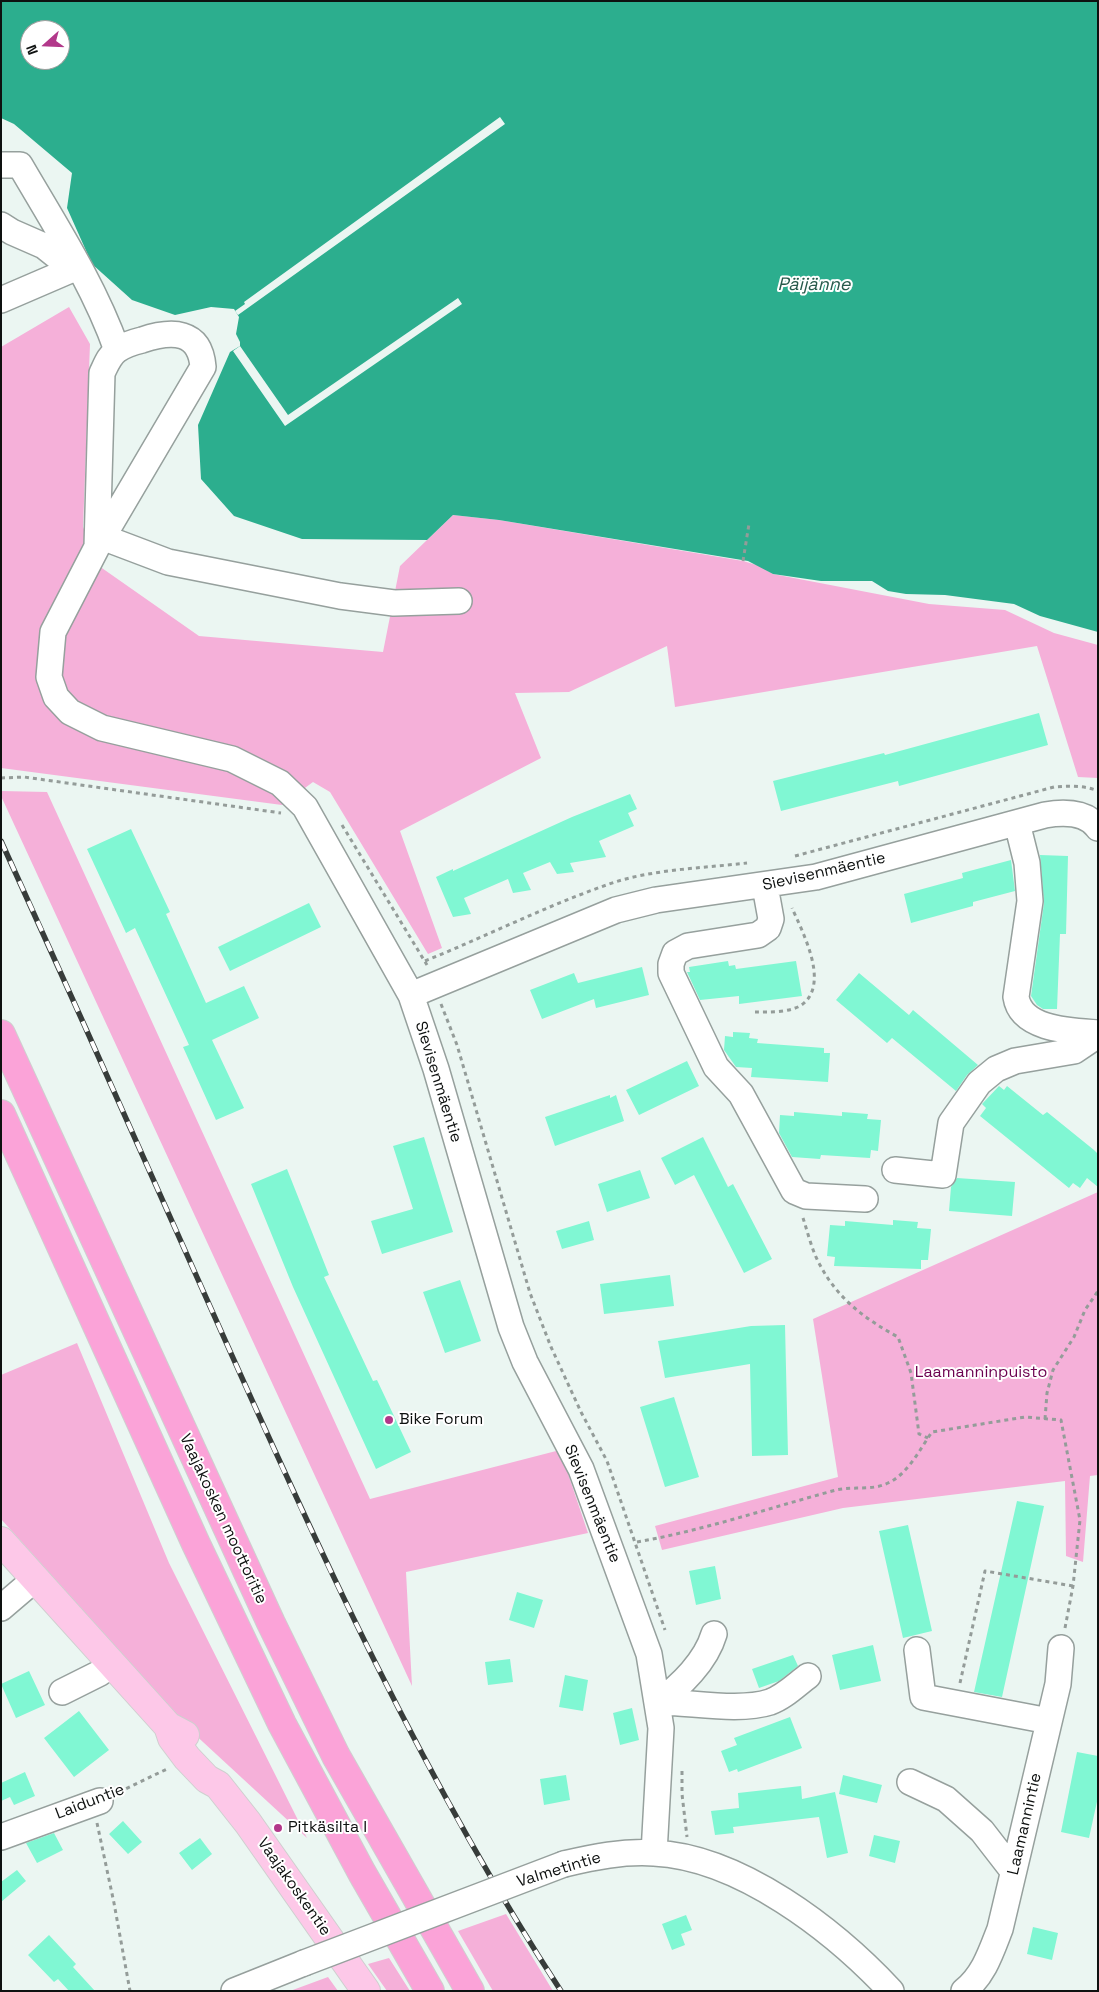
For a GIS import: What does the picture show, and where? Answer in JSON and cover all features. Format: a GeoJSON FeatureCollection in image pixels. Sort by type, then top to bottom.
{"type":"FeatureCollection","features":[{"type":"Feature","properties":{"kind":"highway","name":"Vaajakosken moottoritie"},"geometry":{"type":"LineString","coordinates":[[1,1034],[271,1624],[336,1756],[470,1991]]}},
{"type":"Feature","properties":{"kind":"highway","name":"Vaajakosken moottoritie"},"geometry":{"type":"LineString","coordinates":[[1,1114],[196,1544],[282,1724],[362,1873],[430,1991]]}},
{"type":"Feature","properties":{"kind":"main road","name":"Vaajakoskentie"},"geometry":{"type":"LineString","coordinates":[[1,1541],[168,1726],[180,1730],[199,1747],[216,1773],[218,1784],[248,1822],[366,1991]]}},
{"type":"Feature","properties":{"kind":"street"},"geometry":{"type":"LineString","coordinates":[[1,166],[20,166],[79,275],[106,319],[117,350]]}},
{"type":"Feature","properties":{"kind":"street"},"geometry":{"type":"LineString","coordinates":[[5,229],[44,246],[79,275]]}},
{"type":"Feature","properties":{"kind":"street"},"geometry":{"type":"LineString","coordinates":[[1,300],[79,275]]}},
{"type":"Feature","properties":{"kind":"street"},"geometry":{"type":"LineString","coordinates":[[100,542],[102,373],[109,358],[117,350],[149,337],[170,333],[184,335],[197,345],[202,353],[203,367],[100,542],[53,632],[49,677],[56,697],[70,712],[102,728],[232,759],[280,783],[305,807],[411,995]]}},
{"type":"Feature","properties":{"kind":"street"},"geometry":{"type":"LineString","coordinates":[[100,542],[168,562],[340,596],[394,603],[459,601]]}},
{"type":"Feature","properties":{"kind":"street","name":"Sievisenmäentie"},"geometry":{"type":"LineString","coordinates":[[654,1853],[662,1728],[649,1654],[581,1468],[525,1362],[511,1326],[436,1069],[411,995],[616,910],[656,900],[775,884],[1061,812],[1082,815],[1098,828]]}},
{"type":"Feature","properties":{"kind":"street"},"geometry":{"type":"LineString","coordinates":[[1017,823],[1027,862],[1030,901],[1016,997],[1017,1007],[1027,1016],[1062,1030],[1098,1034]]}},
{"type":"Feature","properties":{"kind":"street"},"geometry":{"type":"LineString","coordinates":[[775,884],[771,919],[768,928],[758,935],[688,946],[675,953],[671,964],[671,973],[716,1067],[741,1094],[794,1191],[806,1196],[865,1198]]}},
{"type":"Feature","properties":{"kind":"street"},"geometry":{"type":"LineString","coordinates":[[895,1170],[943,1175],[951,1123],[979,1083],[996,1070],[1015,1062],[1074,1051],[1098,1034]]}},
{"type":"Feature","properties":{"kind":"street"},"geometry":{"type":"LineString","coordinates":[[1,1608],[35,1579]]}},
{"type":"Feature","properties":{"kind":"street"},"geometry":{"type":"LineString","coordinates":[[658,1702],[673,1691],[689,1674],[711,1646],[714,1634]]}},
{"type":"Feature","properties":{"kind":"street","name":"Laamannintie"},"geometry":{"type":"LineString","coordinates":[[964,1991],[975,1982],[988,1961],[1000,1929],[1058,1684],[1060,1648]]}},
{"type":"Feature","properties":{"kind":"street"},"geometry":{"type":"LineString","coordinates":[[917,1650],[923,1697],[1049,1721]]}},
{"type":"Feature","properties":{"kind":"street"},"geometry":{"type":"LineString","coordinates":[[62,1692],[100,1673],[110,1663]]}},
{"type":"Feature","properties":{"kind":"street"},"geometry":{"type":"LineString","coordinates":[[658,1702],[722,1705],[762,1704],[783,1694],[808,1676]]}},
{"type":"Feature","properties":{"kind":"street"},"geometry":{"type":"LineString","coordinates":[[910,1782],[946,1799],[982,1831],[1014,1871]]}},
{"type":"Feature","properties":{"kind":"street","name":"Laiduntie"},"geometry":{"type":"LineString","coordinates":[[1,1837],[94,1802]]}},
{"type":"Feature","properties":{"kind":"street","name":"Valmetintie"},"geometry":{"type":"LineString","coordinates":[[234,1991],[564,1864],[609,1854],[654,1853],[688,1858],[746,1879],[797,1908],[863,1962],[891,1991]]}},
{"type":"Feature","properties":{"kind":"path"},"geometry":{"type":"LineString","coordinates":[[743,560],[749,524]]}},
{"type":"Feature","properties":{"kind":"path"},"geometry":{"type":"LineString","coordinates":[[1,778],[24,777],[282,814],[305,807]]}},
{"type":"Feature","properties":{"kind":"path"},"geometry":{"type":"LineString","coordinates":[[790,857],[1054,787],[1069,786],[1098,791]]}},
{"type":"Feature","properties":{"kind":"path"},"geometry":{"type":"LineString","coordinates":[[342,824],[425,961],[457,1045],[530,1293],[550,1347],[607,1461],[637,1542],[668,1637]]}},
{"type":"Feature","properties":{"kind":"path"},"geometry":{"type":"LineString","coordinates":[[425,961],[541,911],[616,882],[647,874],[752,862]]}},
{"type":"Feature","properties":{"kind":"path"},"geometry":{"type":"LineString","coordinates":[[755,1012],[776,1012],[804,1004],[811,993],[814,980],[814,963],[788,898],[775,884]]}},
{"type":"Feature","properties":{"kind":"path"},"geometry":{"type":"LineString","coordinates":[[794,1191],[819,1264],[841,1298],[872,1322],[898,1337],[910,1374],[920,1434],[928,1438]]}},
{"type":"Feature","properties":{"kind":"path"},"geometry":{"type":"LineString","coordinates":[[1045,1419],[1047,1393],[1053,1370],[1074,1337],[1086,1310],[1098,1290]]}},
{"type":"Feature","properties":{"kind":"path"},"geometry":{"type":"LineString","coordinates":[[637,1542],[683,1534],[839,1490],[876,1487],[888,1483],[901,1474],[932,1432],[1025,1417],[1061,1420],[1080,1520],[1073,1586],[1060,1648]]}},
{"type":"Feature","properties":{"kind":"path"},"geometry":{"type":"LineString","coordinates":[[955,1703],[985,1571],[1073,1586]]}},
{"type":"Feature","properties":{"kind":"path","name":"Laiduntie"},"geometry":{"type":"LineString","coordinates":[[94,1802],[165,1771],[170,1766]]}},
{"type":"Feature","properties":{"kind":"path"},"geometry":{"type":"LineString","coordinates":[[682,1767],[682,1794],[688,1858]]}},
{"type":"Feature","properties":{"kind":"path"},"geometry":{"type":"LineString","coordinates":[[94,1802],[130,1991]]}},
{"type":"Feature","properties":{"kind":"green space"},"geometry":{"type":"Polygon","coordinates":[[[69,307],[90,344],[83,527],[99,566],[199,636],[383,652],[400,566],[453,515],[499,520],[743,561],[760,566],[773,574],[929,604],[1005,610],[1054,633],[1098,645],[1098,778],[1078,777],[1037,646],[675,707],[667,646],[569,692],[515,693],[541,758],[400,831],[442,948],[428,954],[330,792],[313,782],[282,805],[1,768],[1,347],[69,307]]]}},
{"type":"Feature","properties":{"kind":"green space"},"geometry":{"type":"Polygon","coordinates":[[[1,791],[47,792],[370,1499],[560,1450],[588,1533],[406,1572],[412,1686],[1,796],[1,791]]]}},
{"type":"Feature","properties":{"kind":"green space","name":"Laamanninpuisto"},"geometry":{"type":"Polygon","coordinates":[[[1098,1192],[1098,1475],[1090,1476],[1083,1562],[1066,1556],[1065,1481],[843,1508],[662,1550],[655,1526],[838,1477],[813,1319],[1098,1192]]]}},
{"type":"Feature","properties":{"kind":"green space"},"geometry":{"type":"Polygon","coordinates":[[[77,1343],[169,1563],[307,1838],[190,1730],[1,1519],[1,1375],[77,1343]]]}},
{"type":"Feature","properties":{"kind":"green space"},"geometry":{"type":"Polygon","coordinates":[[[506,1914],[553,1991],[493,1991],[458,1931],[506,1914]]]}},
{"type":"Feature","properties":{"kind":"green space"},"geometry":{"type":"Polygon","coordinates":[[[389,1958],[410,1991],[387,1991],[368,1964],[389,1958]]]}},
{"type":"Feature","properties":{"kind":"green space"},"geometry":{"type":"Polygon","coordinates":[[[328,1977],[338,1991],[290,1991],[328,1977]]]}},
{"type":"Feature","properties":{"kind":"water","name":"Päijänne"},"geometry":{"type":"Polygon","coordinates":[[[1,1],[1098,1],[1098,632],[1040,616],[1014,604],[945,595],[906,594],[888,591],[872,581],[821,581],[773,574],[748,561],[499,520],[453,515],[427,540],[302,539],[234,516],[201,479],[198,425],[230,352],[240,346],[236,334],[239,317],[234,309],[211,307],[175,315],[132,300],[92,264],[67,208],[72,173],[14,124],[1,118],[1,1]]]}},
{"type":"Feature","properties":{"kind":"pier"},"geometry":{"type":"Polygon","coordinates":[[[500,117],[505,124],[238,315],[235,311],[245,304],[244,302],[500,117]]]}},
{"type":"Feature","properties":{"kind":"pier"},"geometry":{"type":"Polygon","coordinates":[[[458,298],[462,304],[285,426],[233,351],[240,346],[288,415],[458,298]]]}},
{"type":"Feature","properties":{"kind":"building"},"geometry":{"type":"Polygon","coordinates":[[[1039,713],[1048,745],[899,786],[898,781],[781,811],[773,781],[884,753],[885,755],[1039,713]]]}},
{"type":"Feature","properties":{"kind":"building"},"geometry":{"type":"Polygon","coordinates":[[[630,794],[637,809],[628,813],[634,826],[599,841],[606,857],[570,863],[574,872],[557,874],[550,862],[523,873],[531,890],[513,893],[508,879],[464,898],[471,914],[453,917],[436,877],[572,817],[630,794]]]}},
{"type":"Feature","properties":{"kind":"building"},"geometry":{"type":"Polygon","coordinates":[[[131,829],[170,912],[166,914],[206,1003],[244,986],[259,1018],[212,1040],[244,1108],[216,1120],[183,1047],[189,1045],[135,928],[126,933],[87,849],[131,829]]]}},
{"type":"Feature","properties":{"kind":"building"},"geometry":{"type":"Polygon","coordinates":[[[1040,855],[1068,856],[1066,934],[1060,934],[1057,1009],[1043,1009],[1037,1005],[1031,996],[1044,903],[1040,855]]]}},
{"type":"Feature","properties":{"kind":"building"},"geometry":{"type":"Polygon","coordinates":[[[1011,860],[1015,891],[973,902],[973,906],[911,923],[904,894],[963,878],[962,873],[1011,860]]]}},
{"type":"Feature","properties":{"kind":"building"},"geometry":{"type":"Polygon","coordinates":[[[309,903],[321,927],[230,971],[218,947],[309,903]]]}},
{"type":"Feature","properties":{"kind":"building"},"geometry":{"type":"Polygon","coordinates":[[[728,961],[729,966],[735,965],[736,969],[796,961],[802,996],[739,1004],[739,996],[700,1000],[687,972],[690,972],[689,967],[728,961]]]}},
{"type":"Feature","properties":{"kind":"building"},"geometry":{"type":"Polygon","coordinates":[[[642,967],[649,995],[596,1008],[594,999],[542,1019],[530,990],[574,973],[578,983],[642,967]]]}},
{"type":"Feature","properties":{"kind":"building"},"geometry":{"type":"Polygon","coordinates":[[[859,973],[909,1015],[913,1010],[978,1065],[967,1075],[956,1091],[892,1038],[887,1043],[836,1000],[859,973]]]}},
{"type":"Feature","properties":{"kind":"building"},"geometry":{"type":"Polygon","coordinates":[[[733,1032],[750,1033],[749,1038],[758,1039],[757,1043],[824,1048],[824,1053],[830,1053],[828,1082],[751,1077],[752,1068],[736,1067],[724,1050],[725,1036],[733,1037],[733,1032]]]}},
{"type":"Feature","properties":{"kind":"building"},"geometry":{"type":"Polygon","coordinates":[[[687,1061],[699,1086],[639,1115],[626,1090],[687,1061]]]}},
{"type":"Feature","properties":{"kind":"building"},"geometry":{"type":"Polygon","coordinates":[[[999,1086],[1004,1090],[1007,1086],[1043,1115],[1047,1112],[1098,1154],[1098,1187],[1087,1178],[1080,1188],[1073,1183],[1069,1188],[980,1116],[986,1108],[982,1104],[999,1086]]]}},
{"type":"Feature","properties":{"kind":"building"},"geometry":{"type":"Polygon","coordinates":[[[610,1095],[610,1098],[616,1095],[624,1121],[555,1146],[545,1117],[610,1095]]]}},
{"type":"Feature","properties":{"kind":"building"},"geometry":{"type":"Polygon","coordinates":[[[794,1112],[842,1116],[842,1112],[868,1114],[867,1119],[881,1120],[878,1151],[871,1150],[870,1158],[821,1155],[820,1159],[792,1157],[779,1133],[780,1115],[794,1116],[794,1112]]]}},
{"type":"Feature","properties":{"kind":"building"},"geometry":{"type":"Polygon","coordinates":[[[424,1137],[453,1232],[382,1254],[371,1221],[413,1209],[393,1146],[424,1137]]]}},
{"type":"Feature","properties":{"kind":"building"},"geometry":{"type":"Polygon","coordinates":[[[703,1137],[728,1187],[733,1184],[772,1259],[744,1273],[694,1175],[675,1185],[661,1158],[703,1137]]]}},
{"type":"Feature","properties":{"kind":"building"},"geometry":{"type":"Polygon","coordinates":[[[287,1169],[329,1275],[324,1277],[373,1381],[377,1380],[411,1452],[376,1469],[293,1287],[251,1184],[287,1169]]]}},
{"type":"Feature","properties":{"kind":"building"},"geometry":{"type":"Polygon","coordinates":[[[640,1170],[650,1198],[607,1212],[598,1184],[640,1170]]]}},
{"type":"Feature","properties":{"kind":"building"},"geometry":{"type":"Polygon","coordinates":[[[957,1178],[1015,1182],[1012,1216],[949,1211],[951,1187],[957,1178]]]}},
{"type":"Feature","properties":{"kind":"building"},"geometry":{"type":"Polygon","coordinates":[[[893,1220],[918,1222],[917,1228],[931,1229],[928,1260],[921,1260],[921,1269],[834,1266],[835,1257],[827,1256],[830,1225],[845,1226],[845,1221],[893,1225],[893,1220]]]}},
{"type":"Feature","properties":{"kind":"building"},"geometry":{"type":"Polygon","coordinates":[[[589,1221],[594,1240],[562,1249],[556,1231],[589,1221]]]}},
{"type":"Feature","properties":{"kind":"building"},"geometry":{"type":"Polygon","coordinates":[[[670,1275],[674,1306],[604,1314],[600,1284],[670,1275]]]}},
{"type":"Feature","properties":{"kind":"building"},"geometry":{"type":"Polygon","coordinates":[[[460,1280],[481,1341],[445,1353],[423,1292],[460,1280]]]}},
{"type":"Feature","properties":{"kind":"building"},"geometry":{"type":"Polygon","coordinates":[[[785,1325],[788,1455],[752,1456],[750,1364],[665,1378],[658,1341],[751,1326],[785,1325]]]}},
{"type":"Feature","properties":{"kind":"building"},"geometry":{"type":"Polygon","coordinates":[[[674,1397],[699,1477],[665,1487],[640,1407],[674,1397]]]}},
{"type":"Feature","properties":{"kind":"building"},"geometry":{"type":"Polygon","coordinates":[[[1017,1501],[1044,1506],[1002,1697],[974,1692],[1017,1501]]]}},
{"type":"Feature","properties":{"kind":"building"},"geometry":{"type":"Polygon","coordinates":[[[908,1525],[932,1631],[903,1638],[879,1531],[908,1525]]]}},
{"type":"Feature","properties":{"kind":"building"},"geometry":{"type":"Polygon","coordinates":[[[715,1566],[721,1599],[696,1605],[689,1571],[715,1566]]]}},
{"type":"Feature","properties":{"kind":"building"},"geometry":{"type":"Polygon","coordinates":[[[517,1592],[543,1600],[534,1628],[509,1620],[517,1592]]]}},
{"type":"Feature","properties":{"kind":"building"},"geometry":{"type":"Polygon","coordinates":[[[873,1645],[881,1681],[840,1690],[832,1655],[873,1645]]]}},
{"type":"Feature","properties":{"kind":"building"},"geometry":{"type":"Polygon","coordinates":[[[793,1655],[798,1666],[779,1681],[759,1688],[752,1669],[793,1655]]]}},
{"type":"Feature","properties":{"kind":"building"},"geometry":{"type":"Polygon","coordinates":[[[510,1659],[513,1682],[488,1685],[485,1662],[510,1659]]]}},
{"type":"Feature","properties":{"kind":"building"},"geometry":{"type":"Polygon","coordinates":[[[29,1671],[45,1705],[16,1718],[1,1684],[29,1671]]]}},
{"type":"Feature","properties":{"kind":"building"},"geometry":{"type":"Polygon","coordinates":[[[565,1675],[588,1680],[583,1711],[559,1707],[565,1675]]]}},
{"type":"Feature","properties":{"kind":"building"},"geometry":{"type":"Polygon","coordinates":[[[632,1708],[639,1740],[620,1745],[613,1713],[632,1708]]]}},
{"type":"Feature","properties":{"kind":"building"},"geometry":{"type":"Polygon","coordinates":[[[79,1711],[109,1750],[74,1777],[44,1738],[79,1711]]]}},
{"type":"Feature","properties":{"kind":"building"},"geometry":{"type":"Polygon","coordinates":[[[790,1717],[802,1748],[738,1772],[737,1769],[729,1772],[721,1751],[737,1745],[734,1738],[790,1717]]]}},
{"type":"Feature","properties":{"kind":"building"},"geometry":{"type":"Polygon","coordinates":[[[1077,1752],[1098,1756],[1098,1797],[1089,1838],[1061,1832],[1077,1752]]]}},
{"type":"Feature","properties":{"kind":"building"},"geometry":{"type":"Polygon","coordinates":[[[25,1772],[35,1796],[14,1805],[10,1797],[1,1801],[1,1783],[25,1772]]]}},
{"type":"Feature","properties":{"kind":"building"},"geometry":{"type":"Polygon","coordinates":[[[566,1775],[570,1800],[544,1805],[540,1779],[566,1775]]]}},
{"type":"Feature","properties":{"kind":"building"},"geometry":{"type":"Polygon","coordinates":[[[843,1775],[882,1785],[877,1803],[839,1794],[843,1775]]]}},
{"type":"Feature","properties":{"kind":"building"},"geometry":{"type":"Polygon","coordinates":[[[801,1786],[802,1799],[835,1792],[848,1853],[827,1858],[819,1817],[733,1827],[734,1833],[715,1835],[711,1811],[739,1808],[738,1793],[801,1786]]]}},
{"type":"Feature","properties":{"kind":"building"},"geometry":{"type":"Polygon","coordinates":[[[123,1821],[142,1842],[128,1854],[109,1834],[123,1821]]]}},
{"type":"Feature","properties":{"kind":"building"},"geometry":{"type":"Polygon","coordinates":[[[54,1833],[63,1850],[37,1863],[26,1843],[54,1833]]]}},
{"type":"Feature","properties":{"kind":"building"},"geometry":{"type":"Polygon","coordinates":[[[874,1835],[900,1841],[895,1863],[869,1856],[874,1835]]]}},
{"type":"Feature","properties":{"kind":"building"},"geometry":{"type":"Polygon","coordinates":[[[200,1838],[212,1854],[192,1870],[179,1853],[200,1838]]]}},
{"type":"Feature","properties":{"kind":"building"},"geometry":{"type":"Polygon","coordinates":[[[17,1870],[26,1881],[1,1902],[1,1882],[17,1870]]]}},
{"type":"Feature","properties":{"kind":"building"},"geometry":{"type":"Polygon","coordinates":[[[686,1915],[692,1930],[681,1934],[685,1945],[672,1950],[662,1924],[686,1915]]]}},
{"type":"Feature","properties":{"kind":"building"},"geometry":{"type":"Polygon","coordinates":[[[1033,1927],[1058,1933],[1052,1960],[1027,1954],[1033,1927]]]}},
{"type":"Feature","properties":{"kind":"building"},"geometry":{"type":"Polygon","coordinates":[[[49,1935],[76,1964],[73,1967],[95,1991],[69,1991],[58,1979],[54,1982],[28,1955],[49,1935]]]}},
{"type":"Feature","properties":{"kind":"railway"},"geometry":{"type":"LineString","coordinates":[[1,841],[255,1408],[376,1664],[464,1830],[511,1911],[561,1991]]}},
{"type":"Feature","properties":{"kind":"place","name":"Bike Forum"},"geometry":{"type":"Point","coordinates":[389,1420]}},
{"type":"Feature","properties":{"kind":"place","name":"Pitkäsilta I"},"geometry":{"type":"Point","coordinates":[278,1828]}}]}
